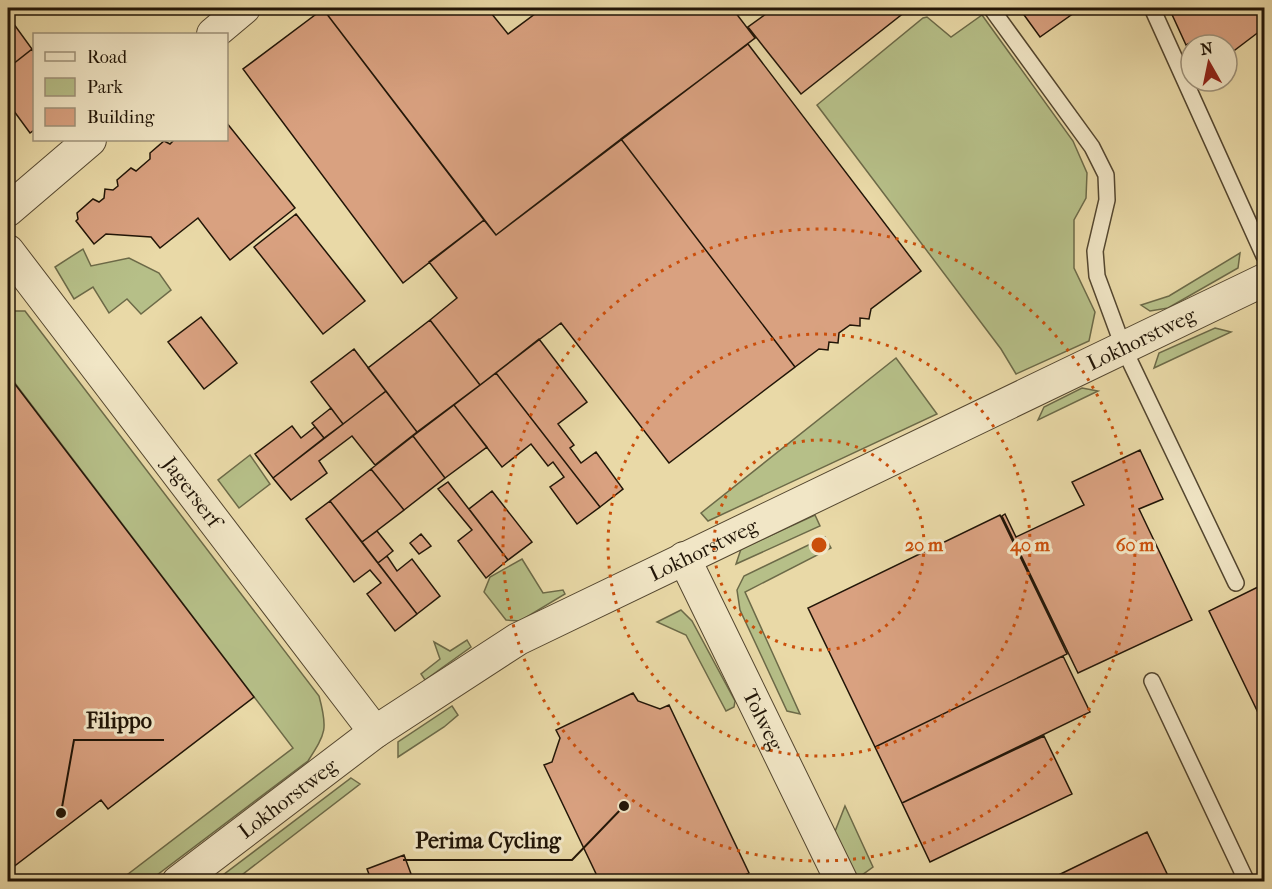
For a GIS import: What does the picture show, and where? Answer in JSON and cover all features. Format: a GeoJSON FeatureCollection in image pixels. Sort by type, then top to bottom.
{"type":"FeatureCollection","features":[{"type":"Feature","properties":{"kind":"street"},"geometry":{"type":"LineString","coordinates":[[214,33],[244,8]]}},
{"type":"Feature","properties":{"kind":"street"},"geometry":{"type":"LineString","coordinates":[[8,210],[89,141]]}},
{"type":"Feature","properties":{"kind":"street","name":"Jagerserf"},"geometry":{"type":"LineString","coordinates":[[8,251],[375,732]]}},
{"type":"Feature","properties":{"kind":"street","name":"Lokhorstweg"},"geometry":{"type":"LineString","coordinates":[[178,882],[375,732],[518,639],[1264,280]]}},
{"type":"Feature","properties":{"kind":"street","name":"Tolweg"},"geometry":{"type":"LineString","coordinates":[[684,558],[842,882]]}},
{"type":"Feature","properties":{"kind":"lane"},"geometry":{"type":"LineString","coordinates":[[991,8],[1092,147],[1106,175],[1107,200],[1095,251],[1097,276],[1124,349],[1236,583]]}},
{"type":"Feature","properties":{"kind":"lane"},"geometry":{"type":"LineString","coordinates":[[1152,8],[1264,256]]}},
{"type":"Feature","properties":{"kind":"lane"},"geometry":{"type":"LineString","coordinates":[[1152,681],[1247,882]]}},
{"type":"Feature","properties":{"kind":"green space"},"geometry":{"type":"Polygon","coordinates":[[[982,15],[1073,141],[1087,173],[1086,198],[1074,220],[1074,268],[1095,312],[1089,341],[1016,374],[1001,349],[817,105],[923,18],[927,17],[951,37],[982,15]]]}},
{"type":"Feature","properties":{"kind":"green space"},"geometry":{"type":"Polygon","coordinates":[[[83,249],[91,266],[129,258],[159,273],[171,290],[141,314],[127,299],[109,313],[93,287],[74,299],[55,267],[83,249]]]}},
{"type":"Feature","properties":{"kind":"green space"},"geometry":{"type":"Polygon","coordinates":[[[1240,253],[1238,268],[1168,308],[1150,311],[1141,305],[1169,296],[1240,253]]]}},
{"type":"Feature","properties":{"kind":"green space"},"geometry":{"type":"Polygon","coordinates":[[[8,311],[25,311],[319,696],[322,707],[324,730],[319,744],[308,761],[149,881],[119,881],[293,748],[8,374],[8,311]]]}},
{"type":"Feature","properties":{"kind":"green space"},"geometry":{"type":"Polygon","coordinates":[[[1215,328],[1231,332],[1154,368],[1159,353],[1215,328]]]}},
{"type":"Feature","properties":{"kind":"green space"},"geometry":{"type":"Polygon","coordinates":[[[896,358],[937,414],[708,521],[701,513],[896,358]]]}},
{"type":"Feature","properties":{"kind":"green space"},"geometry":{"type":"Polygon","coordinates":[[[1082,388],[1098,391],[1038,420],[1044,407],[1082,388]]]}},
{"type":"Feature","properties":{"kind":"green space"},"geometry":{"type":"Polygon","coordinates":[[[250,455],[270,484],[239,508],[218,480],[250,455]]]}},
{"type":"Feature","properties":{"kind":"green space"},"geometry":{"type":"Polygon","coordinates":[[[815,515],[820,526],[736,564],[741,549],[815,515]]]}},
{"type":"Feature","properties":{"kind":"green space"},"geometry":{"type":"Polygon","coordinates":[[[825,537],[831,548],[745,592],[800,714],[787,711],[740,610],[737,590],[744,576],[825,537]]]}},
{"type":"Feature","properties":{"kind":"green space"},"geometry":{"type":"Polygon","coordinates":[[[522,559],[543,593],[563,590],[565,594],[520,621],[506,620],[484,592],[490,577],[522,559]]]}},
{"type":"Feature","properties":{"kind":"green space"},"geometry":{"type":"Polygon","coordinates":[[[681,610],[692,621],[735,701],[734,707],[726,711],[686,635],[657,622],[681,610]]]}},
{"type":"Feature","properties":{"kind":"green space"},"geometry":{"type":"Polygon","coordinates":[[[467,640],[471,647],[425,680],[421,674],[440,659],[434,642],[450,651],[467,640]]]}},
{"type":"Feature","properties":{"kind":"green space"},"geometry":{"type":"Polygon","coordinates":[[[452,706],[458,715],[444,727],[398,757],[398,742],[452,706]]]}},
{"type":"Feature","properties":{"kind":"green space"},"geometry":{"type":"Polygon","coordinates":[[[351,778],[360,784],[234,881],[215,881],[351,778]]]}},
{"type":"Feature","properties":{"kind":"green space"},"geometry":{"type":"Polygon","coordinates":[[[845,806],[873,867],[855,880],[834,834],[845,806]]]}},
{"type":"Feature","properties":{"kind":"building"},"geometry":{"type":"Polygon","coordinates":[[[487,8],[508,34],[543,8],[732,8],[755,38],[496,235],[323,9],[487,8]]]}},
{"type":"Feature","properties":{"kind":"building"},"geometry":{"type":"Polygon","coordinates":[[[774,8],[910,8],[801,94],[748,27],[774,8]]]}},
{"type":"Feature","properties":{"kind":"building"},"geometry":{"type":"Polygon","coordinates":[[[1019,8],[1081,8],[1040,37],[1019,8]]]}},
{"type":"Feature","properties":{"kind":"building"},"geometry":{"type":"Polygon","coordinates":[[[1169,8],[1264,8],[1264,28],[1239,47],[1239,33],[1180,33],[1169,8]]]}},
{"type":"Feature","properties":{"kind":"building"},"geometry":{"type":"Polygon","coordinates":[[[323,9],[484,220],[403,283],[243,69],[323,9]]]}},
{"type":"Feature","properties":{"kind":"building"},"geometry":{"type":"Polygon","coordinates":[[[8,16],[32,49],[8,68],[8,16]]]}},
{"type":"Feature","properties":{"kind":"building"},"geometry":{"type":"Polygon","coordinates":[[[748,44],[921,271],[871,309],[869,319],[860,318],[860,326],[850,325],[839,333],[838,343],[829,342],[828,350],[819,349],[795,367],[621,139],[748,44]]]}},
{"type":"Feature","properties":{"kind":"building"},"geometry":{"type":"Polygon","coordinates":[[[32,49],[33,131],[30,133],[8,103],[8,68],[32,49]]]}},
{"type":"Feature","properties":{"kind":"building"},"geometry":{"type":"Polygon","coordinates":[[[228,124],[295,208],[230,260],[198,218],[160,248],[151,237],[106,234],[94,244],[76,221],[77,213],[93,199],[99,202],[104,198],[105,189],[113,190],[118,186],[117,180],[131,168],[136,171],[150,159],[150,153],[164,141],[170,144],[173,141],[228,141],[228,124]]]}},
{"type":"Feature","properties":{"kind":"building"},"geometry":{"type":"Polygon","coordinates":[[[621,139],[795,367],[669,463],[561,323],[480,385],[430,320],[457,298],[429,262],[484,220],[496,235],[621,139]]]}},
{"type":"Feature","properties":{"kind":"building"},"geometry":{"type":"Polygon","coordinates":[[[296,214],[365,301],[323,334],[254,247],[296,214]]]}},
{"type":"Feature","properties":{"kind":"building"},"geometry":{"type":"Polygon","coordinates":[[[201,317],[237,363],[204,389],[168,342],[201,317]]]}},
{"type":"Feature","properties":{"kind":"building"},"geometry":{"type":"Polygon","coordinates":[[[430,320],[480,385],[417,432],[368,368],[430,320]]]}},
{"type":"Feature","properties":{"kind":"building"},"geometry":{"type":"Polygon","coordinates":[[[539,339],[587,402],[558,424],[574,445],[570,448],[581,463],[596,452],[623,489],[600,507],[496,373],[539,339]]]}},
{"type":"Feature","properties":{"kind":"building"},"geometry":{"type":"Polygon","coordinates":[[[354,349],[386,391],[343,424],[311,382],[354,349]]]}},
{"type":"Feature","properties":{"kind":"building"},"geometry":{"type":"Polygon","coordinates":[[[496,373],[600,507],[577,524],[550,487],[564,477],[553,462],[548,466],[531,444],[502,467],[454,405],[496,373]]]}},
{"type":"Feature","properties":{"kind":"building"},"geometry":{"type":"Polygon","coordinates":[[[8,375],[254,697],[108,809],[101,800],[8,871],[8,375]]]}},
{"type":"Feature","properties":{"kind":"building"},"geometry":{"type":"Polygon","coordinates":[[[386,391],[417,432],[375,465],[352,436],[319,461],[327,473],[291,500],[273,478],[386,391]]]}},
{"type":"Feature","properties":{"kind":"building"},"geometry":{"type":"Polygon","coordinates":[[[454,405],[487,447],[445,478],[413,436],[454,405]]]}},
{"type":"Feature","properties":{"kind":"building"},"geometry":{"type":"Polygon","coordinates":[[[331,408],[343,424],[324,438],[312,423],[331,408]]]}},
{"type":"Feature","properties":{"kind":"building"},"geometry":{"type":"Polygon","coordinates":[[[292,426],[301,438],[315,427],[324,438],[273,478],[255,454],[292,426]]]}},
{"type":"Feature","properties":{"kind":"building"},"geometry":{"type":"Polygon","coordinates":[[[413,436],[445,478],[404,510],[371,469],[413,436]]]}},
{"type":"Feature","properties":{"kind":"building"},"geometry":{"type":"Polygon","coordinates":[[[1140,450],[1163,499],[1139,509],[1192,620],[1078,673],[1002,516],[1005,514],[1016,537],[1084,505],[1072,482],[1140,450]]]}},
{"type":"Feature","properties":{"kind":"building"},"geometry":{"type":"Polygon","coordinates":[[[371,469],[404,510],[362,542],[330,501],[371,469]]]}},
{"type":"Feature","properties":{"kind":"building"},"geometry":{"type":"Polygon","coordinates":[[[448,482],[508,560],[486,578],[458,541],[472,530],[438,489],[448,482]]]}},
{"type":"Feature","properties":{"kind":"building"},"geometry":{"type":"Polygon","coordinates":[[[492,491],[532,542],[508,560],[469,509],[492,491]]]}},
{"type":"Feature","properties":{"kind":"building"},"geometry":{"type":"Polygon","coordinates":[[[330,501],[417,614],[395,631],[367,594],[381,583],[370,570],[354,582],[306,519],[330,501]]]}},
{"type":"Feature","properties":{"kind":"building"},"geometry":{"type":"Polygon","coordinates":[[[1000,515],[1067,654],[875,747],[808,608],[1000,515]]]}},
{"type":"Feature","properties":{"kind":"building"},"geometry":{"type":"Polygon","coordinates":[[[377,531],[393,551],[378,563],[362,542],[377,531]]]}},
{"type":"Feature","properties":{"kind":"building"},"geometry":{"type":"Polygon","coordinates":[[[421,534],[431,546],[419,554],[410,543],[421,534]]]}},
{"type":"Feature","properties":{"kind":"building"},"geometry":{"type":"Polygon","coordinates":[[[387,556],[397,571],[412,559],[440,596],[417,614],[378,563],[387,556]]]}},
{"type":"Feature","properties":{"kind":"building"},"geometry":{"type":"Polygon","coordinates":[[[1264,584],[1264,725],[1209,611],[1264,584]]]}},
{"type":"Feature","properties":{"kind":"building"},"geometry":{"type":"Polygon","coordinates":[[[1063,656],[1090,712],[902,803],[875,747],[1063,656]]]}},
{"type":"Feature","properties":{"kind":"building"},"geometry":{"type":"Polygon","coordinates":[[[633,693],[638,701],[660,709],[669,705],[749,873],[731,882],[600,882],[544,765],[552,762],[560,738],[556,730],[633,693]]]}},
{"type":"Feature","properties":{"kind":"building"},"geometry":{"type":"Polygon","coordinates":[[[1044,736],[1072,794],[930,862],[902,803],[1044,736]]]}},
{"type":"Feature","properties":{"kind":"building"},"geometry":{"type":"Polygon","coordinates":[[[1147,832],[1171,882],[1044,882],[1147,832]]]}},
{"type":"Feature","properties":{"kind":"building"},"geometry":{"type":"Polygon","coordinates":[[[404,855],[414,882],[372,882],[367,869],[404,855]]]}},
{"type":"Feature","properties":{"kind":"place","name":"Perima Cycling"},"geometry":{"type":"Point","coordinates":[624,806]}},
{"type":"Feature","properties":{"kind":"place","name":"Filippo"},"geometry":{"type":"Point","coordinates":[61,813]}}]}
